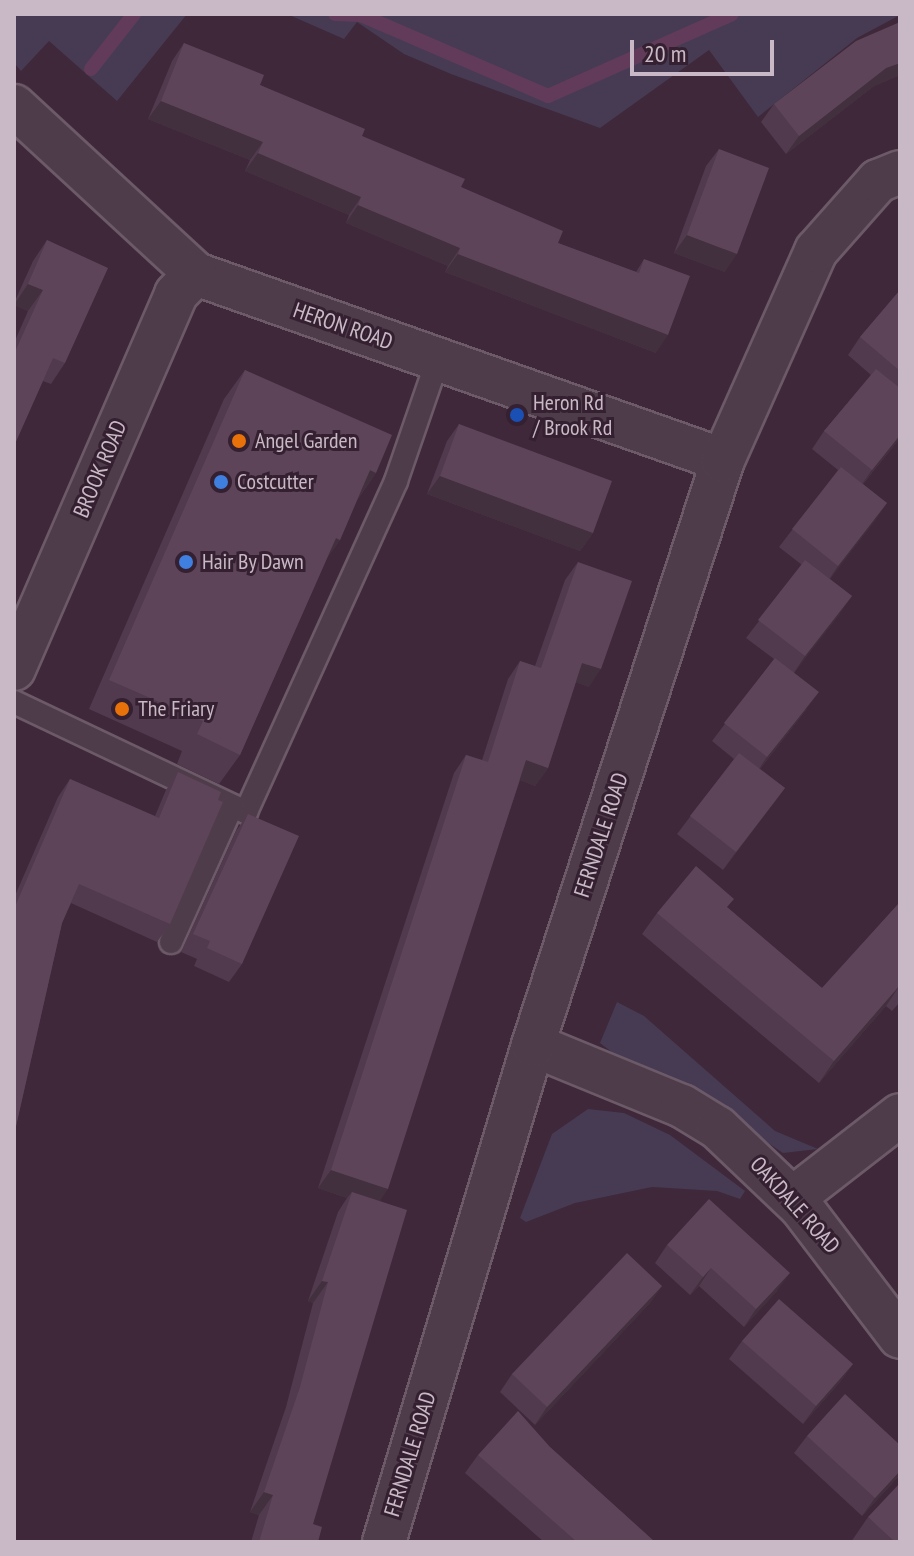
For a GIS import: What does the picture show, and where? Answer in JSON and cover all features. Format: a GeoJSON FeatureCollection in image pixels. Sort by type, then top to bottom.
{"type":"FeatureCollection","features":[{"type":"Feature","properties":{"kind":"street","name":"HERON ROAD"},"geometry":{"type":"LineString","coordinates":[[14,106],[196,274],[723,460]]}},
{"type":"Feature","properties":{"kind":"street","name":"FERNDALE ROAD"},"geometry":{"type":"LineString","coordinates":[[384,1542],[533,1045],[723,460],[816,251],[878,181],[900,172]]}},
{"type":"Feature","properties":{"kind":"street","name":"BROOK ROAD"},"geometry":{"type":"LineString","coordinates":[[14,669],[176,294],[196,274]]}},
{"type":"Feature","properties":{"kind":"street","name":"OAKDALE ROAD"},"geometry":{"type":"LineString","coordinates":[[533,1045],[682,1106],[718,1128],[793,1198],[900,1337]]}},
{"type":"Feature","properties":{"kind":"street"},"geometry":{"type":"LineString","coordinates":[[793,1198],[900,1115]]}},
{"type":"Feature","properties":{"kind":"lane"},"geometry":{"type":"LineString","coordinates":[[14,702],[246,812],[396,481],[438,359]]}},
{"type":"Feature","properties":{"kind":"lane"},"geometry":{"type":"LineString","coordinates":[[171,942],[232,806]]}},
{"type":"Feature","properties":{"kind":"shaded area"},"geometry":{"type":"Polygon","coordinates":[[[14,14],[187,14],[117,101],[49,41],[21,71],[14,63],[14,14]]]}},
{"type":"Feature","properties":{"kind":"shaded area"},"geometry":{"type":"Polygon","coordinates":[[[287,14],[900,15],[857,38],[758,117],[709,50],[600,128],[404,54],[357,22],[344,39],[287,14]]]}},
{"type":"Feature","properties":{"kind":"shaded area"},"geometry":{"type":"Polygon","coordinates":[[[617,1002],[644,1016],[775,1131],[818,1149],[783,1153],[698,1095],[613,1053],[600,1043],[617,1002]]]}},
{"type":"Feature","properties":{"kind":"shaded area"},"geometry":{"type":"Polygon","coordinates":[[[588,1109],[624,1113],[670,1135],[745,1191],[740,1199],[717,1191],[652,1187],[575,1203],[526,1222],[520,1218],[552,1134],[588,1109]]]}},
{"type":"Feature","properties":{"kind":"building"},"geometry":{"type":"Polygon","coordinates":[[[900,22],[900,63],[886,68],[799,136],[774,104],[856,41],[900,22]]]}},
{"type":"Feature","properties":{"kind":"building"},"geometry":{"type":"Polygon","coordinates":[[[184,43],[264,75],[260,85],[365,129],[362,136],[465,179],[461,187],[563,231],[558,243],[639,273],[644,259],[690,276],[668,335],[458,254],[460,248],[358,205],[361,197],[258,153],[263,142],[161,101],[184,43]]]}},
{"type":"Feature","properties":{"kind":"building"},"geometry":{"type":"Polygon","coordinates":[[[719,149],[769,168],[737,254],[687,235],[719,149]]]}},
{"type":"Feature","properties":{"kind":"building"},"geometry":{"type":"Polygon","coordinates":[[[47,240],[108,268],[65,363],[53,358],[14,446],[14,354],[43,290],[28,284],[47,240]]]}},
{"type":"Feature","properties":{"kind":"building"},"geometry":{"type":"Polygon","coordinates":[[[900,290],[900,371],[860,337],[900,290]]]}},
{"type":"Feature","properties":{"kind":"building"},"geometry":{"type":"Polygon","coordinates":[[[876,369],[900,388],[900,435],[872,470],[824,431],[876,369]]]}},
{"type":"Feature","properties":{"kind":"building"},"geometry":{"type":"Polygon","coordinates":[[[245,370],[392,435],[376,473],[370,470],[340,540],[336,538],[240,755],[197,734],[203,721],[109,680],[245,370]]]}},
{"type":"Feature","properties":{"kind":"building"},"geometry":{"type":"Polygon","coordinates":[[[459,424],[612,481],[593,533],[440,476],[459,424]]]}},
{"type":"Feature","properties":{"kind":"building"},"geometry":{"type":"Polygon","coordinates":[[[841,467],[887,503],[838,566],[792,529],[841,467]]]}},
{"type":"Feature","properties":{"kind":"building"},"geometry":{"type":"Polygon","coordinates":[[[805,560],[852,596],[805,656],[758,620],[805,560]]]}},
{"type":"Feature","properties":{"kind":"building"},"geometry":{"type":"Polygon","coordinates":[[[578,562],[632,581],[601,669],[582,663],[548,768],[526,760],[388,1189],[331,1170],[466,755],[488,762],[520,661],[541,668],[578,562]]]}},
{"type":"Feature","properties":{"kind":"building"},"geometry":{"type":"Polygon","coordinates":[[[775,658],[819,692],[767,757],[724,723],[775,658]]]}},
{"type":"Feature","properties":{"kind":"building"},"geometry":{"type":"Polygon","coordinates":[[[739,753],[785,788],[736,852],[690,816],[739,753]]]}},
{"type":"Feature","properties":{"kind":"building"},"geometry":{"type":"Polygon","coordinates":[[[178,772],[221,792],[218,800],[223,802],[170,924],[79,884],[62,923],[14,1135],[14,909],[70,779],[159,818],[178,772]]]}},
{"type":"Feature","properties":{"kind":"building"},"geometry":{"type":"Polygon","coordinates":[[[248,814],[299,836],[242,964],[207,948],[210,941],[193,934],[248,814]]]}},
{"type":"Feature","properties":{"kind":"building"},"geometry":{"type":"Polygon","coordinates":[[[696,866],[734,899],[727,907],[822,988],[900,902],[900,985],[834,1061],[657,913],[696,866]]]}},
{"type":"Feature","properties":{"kind":"building"},"geometry":{"type":"Polygon","coordinates":[[[352,1192],[407,1210],[313,1524],[322,1527],[318,1542],[259,1542],[273,1495],[264,1492],[300,1387],[328,1282],[322,1281],[352,1192]]]}},
{"type":"Feature","properties":{"kind":"building"},"geometry":{"type":"Polygon","coordinates":[[[709,1199],[790,1273],[756,1309],[711,1268],[703,1277],[667,1245],[709,1199]]]}},
{"type":"Feature","properties":{"kind":"building"},"geometry":{"type":"Polygon","coordinates":[[[627,1253],[662,1286],[547,1407],[512,1374],[627,1253]]]}},
{"type":"Feature","properties":{"kind":"building"},"geometry":{"type":"Polygon","coordinates":[[[779,1299],[853,1364],[816,1406],[742,1341],[779,1299]]]}},
{"type":"Feature","properties":{"kind":"building"},"geometry":{"type":"Polygon","coordinates":[[[845,1394],[900,1445],[900,1471],[875,1498],[807,1436],[845,1394]]]}},
{"type":"Feature","properties":{"kind":"building"},"geometry":{"type":"Polygon","coordinates":[[[518,1411],[550,1447],[655,1542],[577,1542],[478,1455],[518,1411]]]}},
{"type":"Feature","properties":{"kind":"building"},"geometry":{"type":"Polygon","coordinates":[[[900,1483],[900,1542],[895,1542],[868,1517],[900,1483]]]}},
{"type":"Feature","properties":{"kind":"waterway"},"geometry":{"type":"LineString","coordinates":[[91,69],[134,14]]}},
{"type":"Feature","properties":{"kind":"waterway"},"geometry":{"type":"LineString","coordinates":[[335,14],[361,15],[548,96],[732,14]]}},
{"type":"Feature","properties":{"kind":"place","name":"Heron Rd / Brook Rd"},"geometry":{"type":"Point","coordinates":[517,415]}},
{"type":"Feature","properties":{"kind":"place","name":"Angel Garden"},"geometry":{"type":"Point","coordinates":[239,441]}},
{"type":"Feature","properties":{"kind":"place","name":"Costcutter"},"geometry":{"type":"Point","coordinates":[221,482]}},
{"type":"Feature","properties":{"kind":"place","name":"Hair By Dawn"},"geometry":{"type":"Point","coordinates":[186,562]}},
{"type":"Feature","properties":{"kind":"place","name":"The Friary"},"geometry":{"type":"Point","coordinates":[122,709]}}]}
